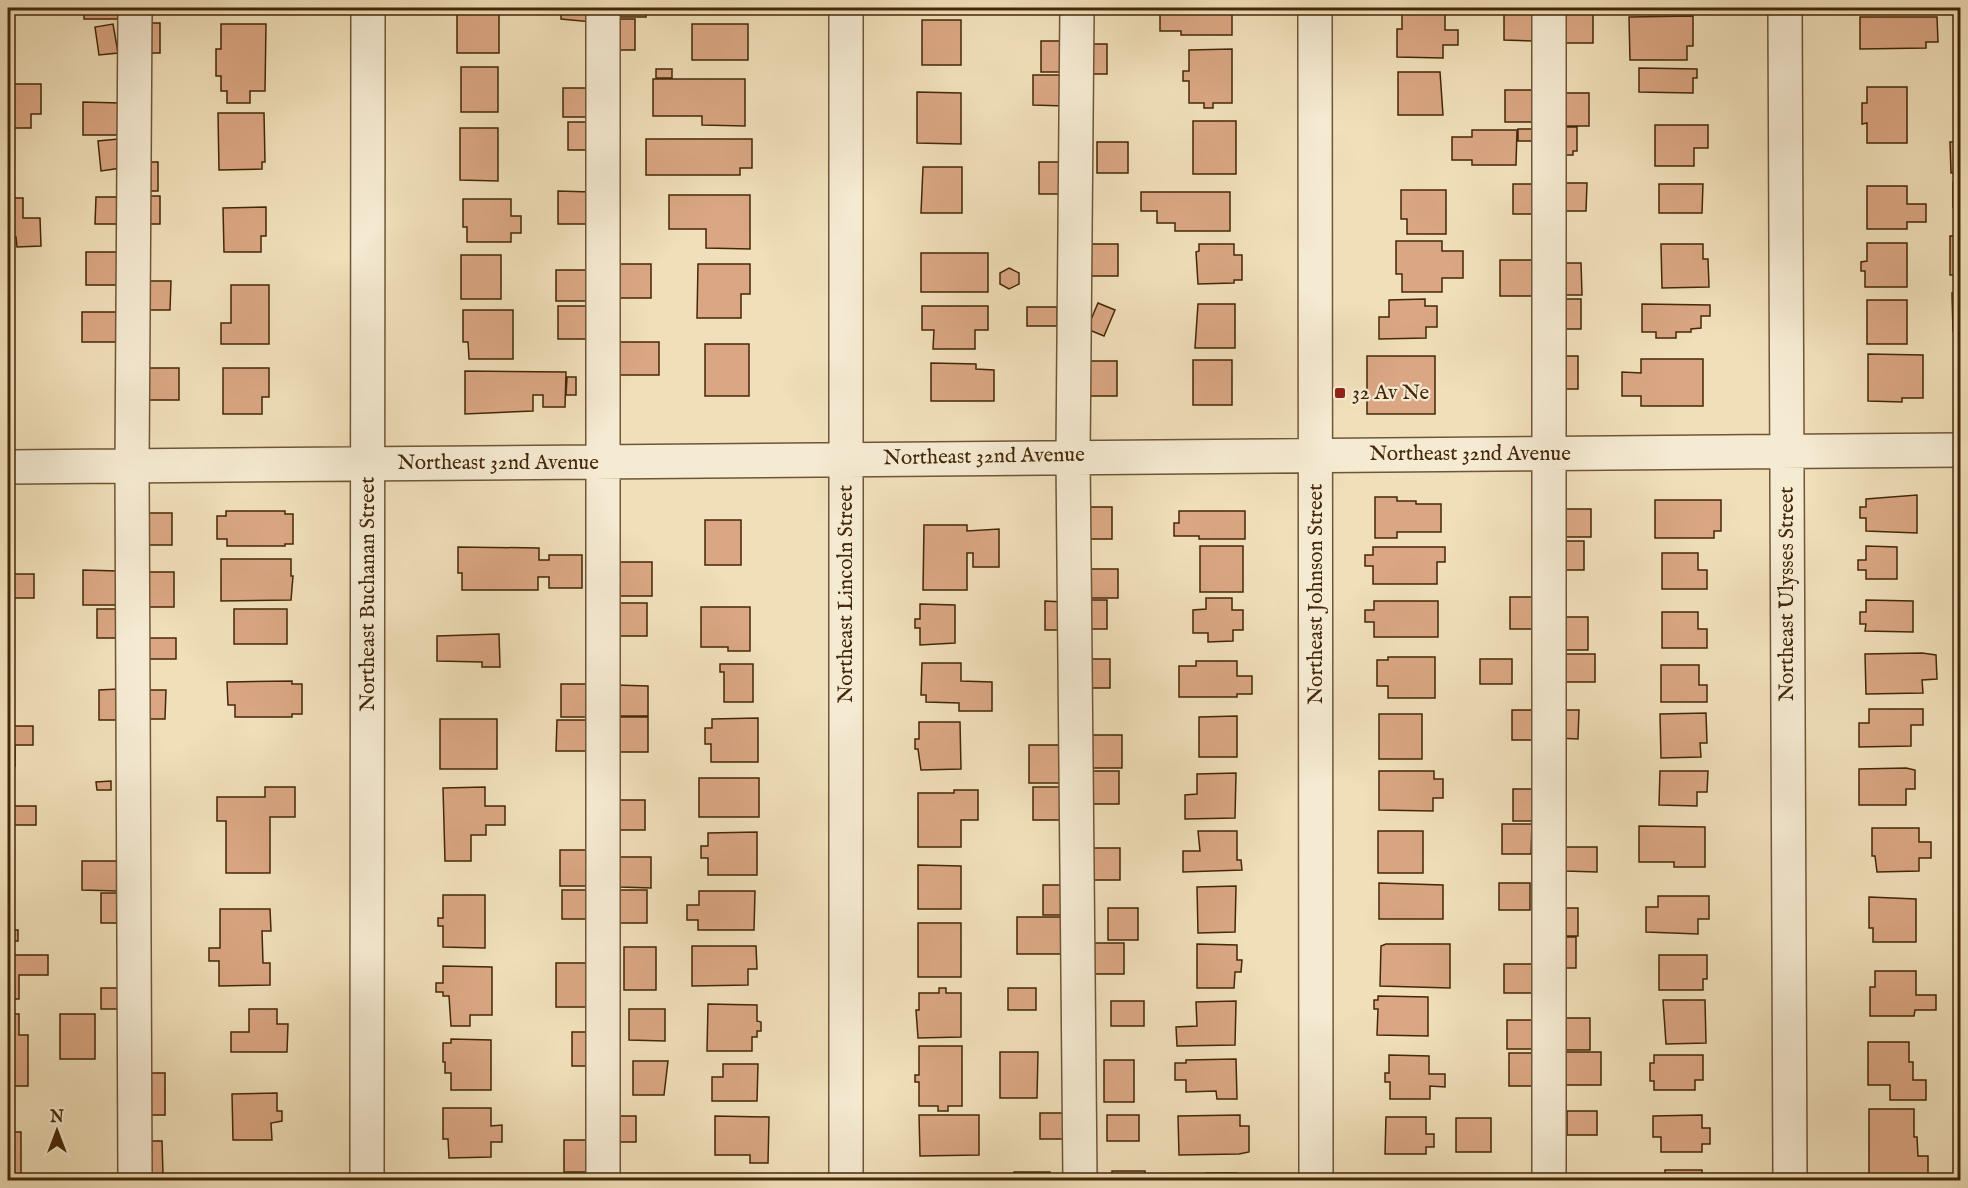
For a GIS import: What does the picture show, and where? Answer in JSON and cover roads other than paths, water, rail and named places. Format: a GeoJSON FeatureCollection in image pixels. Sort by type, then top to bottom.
{"type":"FeatureCollection","features":[{"type":"Feature","properties":{"kind":"street"},"geometry":{"type":"LineString","coordinates":[[135,8],[132,467],[135,1180]]}},
{"type":"Feature","properties":{"kind":"street","name":"Northeast Buchanan Street"},"geometry":{"type":"LineString","coordinates":[[367,1180],[368,8]]}},
{"type":"Feature","properties":{"kind":"street"},"geometry":{"type":"LineString","coordinates":[[603,8],[603,1180]]}},
{"type":"Feature","properties":{"kind":"street","name":"Northeast Lincoln Street"},"geometry":{"type":"LineString","coordinates":[[846,8],[846,1180]]}},
{"type":"Feature","properties":{"kind":"street"},"geometry":{"type":"LineString","coordinates":[[1077,8],[1073,456],[1080,1180]]}},
{"type":"Feature","properties":{"kind":"street","name":"Northeast Johnson Street"},"geometry":{"type":"LineString","coordinates":[[1315,8],[1316,1180]]}},
{"type":"Feature","properties":{"kind":"street"},"geometry":{"type":"LineString","coordinates":[[1548,1180],[1549,8]]}},
{"type":"Feature","properties":{"kind":"street","name":"Northeast Ulysses Street"},"geometry":{"type":"LineString","coordinates":[[1785,8],[1790,1180]]}},
{"type":"Feature","properties":{"kind":"street","name":"Northeast 32nd Avenue"},"geometry":{"type":"LineString","coordinates":[[8,467],[1960,450]]}},
{"type":"Feature","properties":{"kind":"place","name":"32 Av Ne"},"geometry":{"type":"Point","coordinates":[1340,393]}}]}
